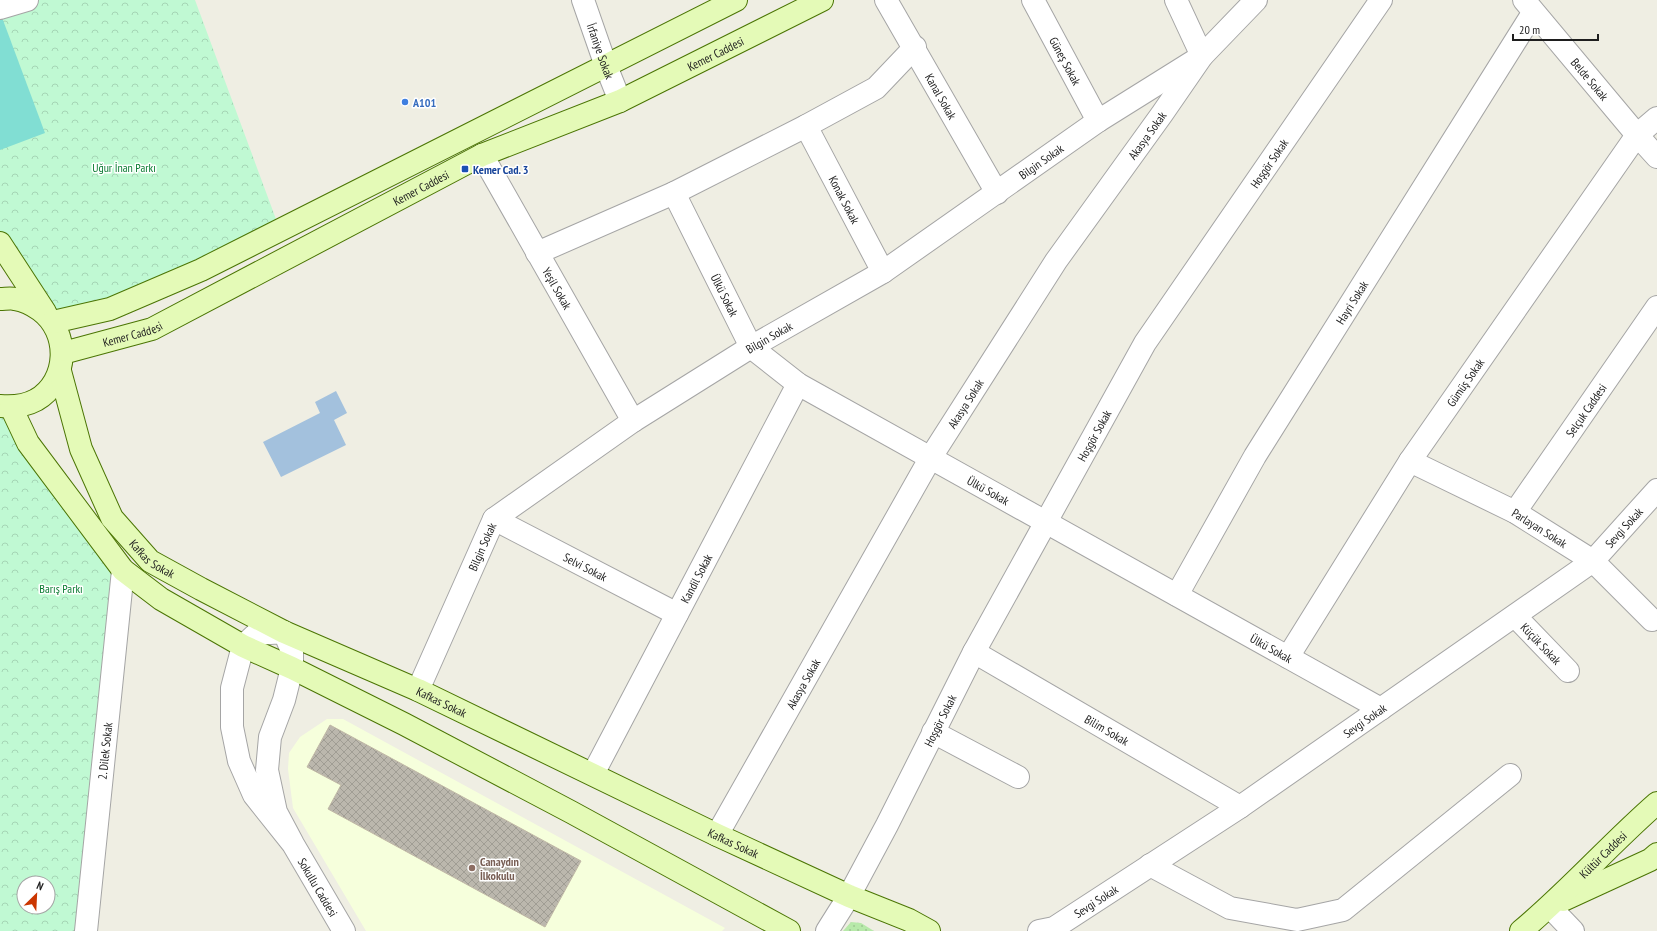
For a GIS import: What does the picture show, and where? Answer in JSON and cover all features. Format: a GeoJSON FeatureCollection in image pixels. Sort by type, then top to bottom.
{"type":"FeatureCollection","features":[{"type":"Feature","properties":{"kind":"street"},"geometry":{"type":"LineString","coordinates":[[0,8],[27,0]]}},
{"type":"Feature","properties":{"kind":"street","name":"İrfaniye Sokak"},"geometry":{"type":"LineString","coordinates":[[583,0],[620,101]]}},
{"type":"Feature","properties":{"kind":"street"},"geometry":{"type":"LineString","coordinates":[[0,299],[15,299],[32,304],[50,319],[110,309],[201,270],[736,0]]}},
{"type":"Feature","properties":{"kind":"street","name":"Kemer Caddesi"},"geometry":{"type":"LineString","coordinates":[[61,362],[152,329],[482,155],[620,101],[822,0]]}},
{"type":"Feature","properties":{"kind":"street","name":"Kanal Sokak"},"geometry":{"type":"LineString","coordinates":[[886,0],[915,48],[997,193]]}},
{"type":"Feature","properties":{"kind":"street","name":"Güneş Sokak"},"geometry":{"type":"LineString","coordinates":[[1033,0],[1098,122]]}},
{"type":"Feature","properties":{"kind":"street"},"geometry":{"type":"LineString","coordinates":[[1176,0],[1202,56]]}},
{"type":"Feature","properties":{"kind":"street","name":"Akasya Sokak"},"geometry":{"type":"LineString","coordinates":[[717,835],[931,457],[1056,261],[1202,56],[1256,0]]}},
{"type":"Feature","properties":{"kind":"street","name":"Hoşgör Sokak"},"geometry":{"type":"LineString","coordinates":[[827,931],[849,896],[887,825],[974,652],[1145,344],[1381,0]]}},
{"type":"Feature","properties":{"kind":"street","name":"Belde Sokak"},"geometry":{"type":"LineString","coordinates":[[1529,6],[1657,157]]}},
{"type":"Feature","properties":{"kind":"street","name":"Hayri Sokak"},"geometry":{"type":"LineString","coordinates":[[1177,595],[1255,456],[1529,6]]}},
{"type":"Feature","properties":{"kind":"street"},"geometry":{"type":"LineString","coordinates":[[537,253],[674,193],[806,126],[876,88],[915,48]]}},
{"type":"Feature","properties":{"kind":"street","name":"Bilgin Sokak"},"geometry":{"type":"LineString","coordinates":[[418,690],[494,518],[633,421],[751,347],[883,272],[1098,122],[1202,56]]}},
{"type":"Feature","properties":{"kind":"street","name":"Gümüş Sokak"},"geometry":{"type":"LineString","coordinates":[[1288,657],[1410,461],[1637,135],[1657,118]]}},
{"type":"Feature","properties":{"kind":"street","name":"Konak Sokak"},"geometry":{"type":"LineString","coordinates":[[806,126],[883,272]]}},
{"type":"Feature","properties":{"kind":"street","name":"Yeşil Sokak"},"geometry":{"type":"LineString","coordinates":[[482,155],[633,421]]}},
{"type":"Feature","properties":{"kind":"street","name":"Ülkü Sokak"},"geometry":{"type":"LineString","coordinates":[[674,193],[751,347],[798,384],[1381,709]]}},
{"type":"Feature","properties":{"kind":"street","name":"Kafkas Sokak"},"geometry":{"type":"LineString","coordinates":[[0,243],[58,332],[61,362],[81,449],[112,518],[150,561],[200,589],[284,632],[418,690],[717,835],[849,896],[909,920],[929,931]]}},
{"type":"Feature","properties":{"kind":"street","name":"Selçuk Caddesi"},"geometry":{"type":"LineString","coordinates":[[1515,512],[1657,307]]}},
{"type":"Feature","properties":{"kind":"street"},"geometry":{"type":"LineString","coordinates":[[61,362],[54,382],[46,392],[36,400],[23,405],[6,407],[28,443],[123,570],[161,599],[243,646],[292,668],[404,724],[557,805],[784,930]]}},
{"type":"Feature","properties":{"kind":"street","name":"Kandil Sokak"},"geometry":{"type":"LineString","coordinates":[[592,774],[678,614],[798,384]]}},
{"type":"Feature","properties":{"kind":"street","name":"Parlayan Sokak"},"geometry":{"type":"LineString","coordinates":[[1410,461],[1515,512],[1593,561],[1652,620]]}},
{"type":"Feature","properties":{"kind":"street","name":"Sevgi Sokak"},"geometry":{"type":"LineString","coordinates":[[1049,930],[1240,807],[1593,561],[1657,490]]}},
{"type":"Feature","properties":{"kind":"street","name":"Selvi Sokak"},"geometry":{"type":"LineString","coordinates":[[494,518],[678,614]]}},
{"type":"Feature","properties":{"kind":"street","name":"2. Dilek Sokak"},"geometry":{"type":"LineString","coordinates":[[86,931],[123,570]]}},
{"type":"Feature","properties":{"kind":"street","name":"Küçük Sokak"},"geometry":{"type":"LineString","coordinates":[[1515,616],[1568,671]]}},
{"type":"Feature","properties":{"kind":"street"},"geometry":{"type":"LineString","coordinates":[[284,632],[292,651],[292,668],[284,700],[270,737],[267,770],[276,812],[293,844],[254,795],[239,761],[232,727],[232,688],[243,646],[256,634],[284,632]]}},
{"type":"Feature","properties":{"kind":"street","name":"Bilim Sokak"},"geometry":{"type":"LineString","coordinates":[[974,652],[1240,807]]}},
{"type":"Feature","properties":{"kind":"street"},"geometry":{"type":"LineString","coordinates":[[934,732],[1018,777]]}},
{"type":"Feature","properties":{"kind":"street"},"geometry":{"type":"LineString","coordinates":[[1150,865],[1230,908],[1297,920],[1342,910],[1510,775]]}},
{"type":"Feature","properties":{"kind":"street","name":"Kültür Caddesi"},"geometry":{"type":"LineString","coordinates":[[1521,931],[1550,907],[1623,833],[1657,803]]}},
{"type":"Feature","properties":{"kind":"street","name":"Sokullu Caddesi"},"geometry":{"type":"LineString","coordinates":[[293,844],[344,931]]}},
{"type":"Feature","properties":{"kind":"street","name":"Kültür Caddesi"},"geometry":{"type":"LineString","coordinates":[[1550,907],[1650,860],[1657,854]]}},
{"type":"Feature","properties":{"kind":"street"},"geometry":{"type":"LineString","coordinates":[[1550,907],[1573,931]]}},
{"type":"Feature","properties":{"kind":"shaded area"},"geometry":{"type":"Polygon","coordinates":[[[0,12],[45,133],[0,150],[0,12]]]}},
{"type":"Feature","properties":{"kind":"shaded area"},"geometry":{"type":"Polygon","coordinates":[[[336,391],[347,413],[334,420],[346,445],[281,477],[263,442],[320,413],[315,402],[336,391]]]}},
{"type":"Feature","properties":{"kind":"shaded area","name":"Canaydın İlkokulu"},"geometry":{"type":"Polygon","coordinates":[[[327,719],[343,719],[725,928],[722,931],[366,931],[293,808],[288,769],[289,753],[300,737],[327,719]]]}},
{"type":"Feature","properties":{"kind":"green space","name":"Uğur İnan Parkı"},"geometry":{"type":"Polygon","coordinates":[[[27,0],[195,0],[280,230],[53,322],[0,243],[0,8],[27,0]]]}},
{"type":"Feature","properties":{"kind":"green space","name":"Barış Parkı"},"geometry":{"type":"Polygon","coordinates":[[[0,406],[123,570],[86,931],[0,931],[0,406]]]}},
{"type":"Feature","properties":{"kind":"green space"},"geometry":{"type":"Polygon","coordinates":[[[851,922],[861,923],[874,931],[843,931],[851,922]]]}},
{"type":"Feature","properties":{"kind":"building","name":"Canaydın İlkokulu"},"geometry":{"type":"Polygon","coordinates":[[[330,725],[581,861],[545,927],[328,809],[341,785],[307,767],[330,725]]]}},
{"type":"Feature","properties":{"kind":"place","name":"A101"},"geometry":{"type":"Point","coordinates":[405,102]}},
{"type":"Feature","properties":{"kind":"place","name":"Kemer Cad. 3"},"geometry":{"type":"Point","coordinates":[465,169]}},
{"type":"Feature","properties":{"kind":"place","name":"Canaydın İlkokulu"},"geometry":{"type":"Point","coordinates":[472,868]}}]}
